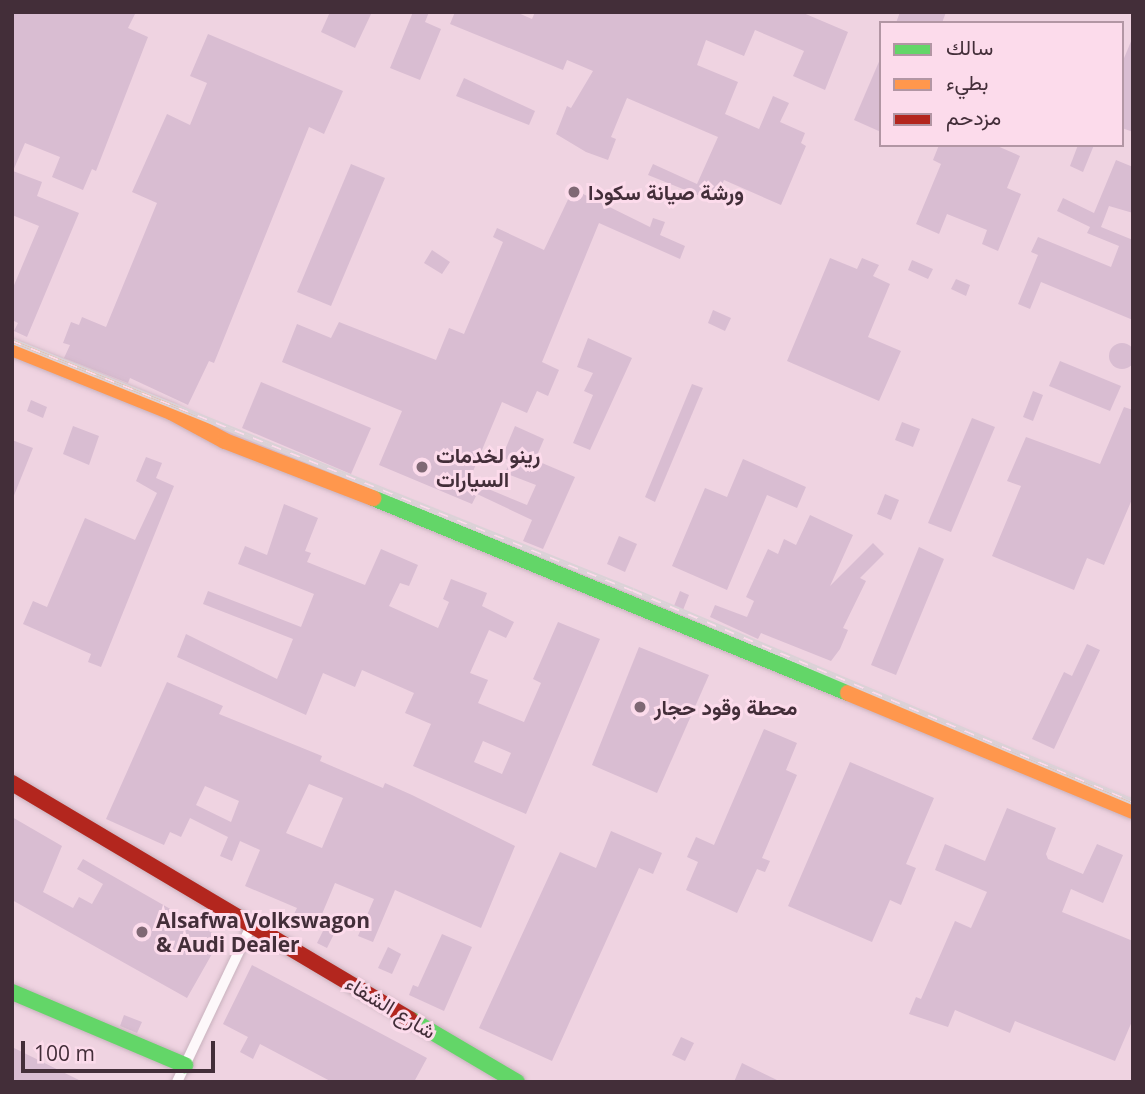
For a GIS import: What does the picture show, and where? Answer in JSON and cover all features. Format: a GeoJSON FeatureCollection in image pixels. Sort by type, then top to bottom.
{"type":"FeatureCollection","features":[{"type":"Feature","properties":{"kind":"street"},"geometry":{"type":"LineString","coordinates":[[12,348],[171,412],[225,441],[397,507],[1133,811]]}},
{"type":"Feature","properties":{"kind":"street","name":"شارع الشفاء"},"geometry":{"type":"LineString","coordinates":[[12,783],[517,1082]]}},
{"type":"Feature","properties":{"kind":"street"},"geometry":{"type":"LineString","coordinates":[[177,1082],[252,925]]}},
{"type":"Feature","properties":{"kind":"street"},"geometry":{"type":"LineString","coordinates":[[12,992],[185,1065]]}},
{"type":"Feature","properties":{"kind":"building"},"geometry":{"type":"Polygon","coordinates":[[[12,12],[136,12],[128,28],[148,37],[96,171],[92,169],[83,190],[52,177],[60,157],[25,143],[13,171],[42,182],[37,196],[79,213],[27,337],[14,331],[18,323],[12,320],[12,290],[39,226],[12,215],[12,12]]]}},
{"type":"Feature","properties":{"kind":"building"},"geometry":{"type":"Polygon","coordinates":[[[330,12],[372,12],[355,48],[321,32],[330,12]]]}},
{"type":"Feature","properties":{"kind":"building"},"geometry":{"type":"Polygon","coordinates":[[[413,12],[429,12],[425,22],[441,29],[420,80],[390,68],[413,12]]]}},
{"type":"Feature","properties":{"kind":"building"},"geometry":{"type":"Polygon","coordinates":[[[455,12],[516,12],[532,19],[535,12],[801,12],[848,32],[825,90],[793,76],[804,51],[755,30],[744,56],[706,40],[697,65],[738,82],[725,114],[759,129],[773,96],[789,103],[780,122],[805,133],[801,143],[806,146],[781,205],[724,180],[715,202],[648,175],[653,164],[697,184],[718,137],[627,98],[611,137],[616,139],[608,160],[586,152],[556,134],[567,106],[571,108],[593,71],[567,60],[563,70],[450,24],[455,12]]]}},
{"type":"Feature","properties":{"kind":"building"},"geometry":{"type":"Polygon","coordinates":[[[900,12],[946,12],[943,21],[897,21],[900,12]]]}},
{"type":"Feature","properties":{"kind":"building"},"geometry":{"type":"Polygon","coordinates":[[[208,34],[343,91],[324,134],[309,127],[214,363],[209,361],[188,405],[130,378],[128,383],[64,358],[70,345],[63,343],[71,322],[79,325],[82,317],[106,327],[157,203],[132,192],[167,114],[190,125],[207,83],[190,76],[208,34]]]}},
{"type":"Feature","properties":{"kind":"building"},"geometry":{"type":"Polygon","coordinates":[[[1133,39],[1133,132],[1124,129],[1124,58],[1133,39]]]}},
{"type":"Feature","properties":{"kind":"building"},"geometry":{"type":"Polygon","coordinates":[[[879,62],[879,131],[854,120],[879,62]]]}},
{"type":"Feature","properties":{"kind":"building"},"geometry":{"type":"Polygon","coordinates":[[[464,78],[535,111],[529,125],[456,96],[464,78]]]}},
{"type":"Feature","properties":{"kind":"building"},"geometry":{"type":"Polygon","coordinates":[[[938,147],[1000,147],[1020,156],[1007,188],[1021,194],[998,251],[982,244],[987,230],[947,214],[939,234],[916,224],[941,164],[933,160],[938,147]]]}},
{"type":"Feature","properties":{"kind":"building"},"geometry":{"type":"Polygon","coordinates":[[[1077,147],[1093,147],[1083,172],[1070,166],[1077,147]]]}},
{"type":"Feature","properties":{"kind":"building"},"geometry":{"type":"Polygon","coordinates":[[[1116,160],[1133,167],[1133,213],[1109,206],[1101,227],[1133,240],[1133,320],[1041,282],[1030,309],[1018,304],[1038,255],[1031,252],[1038,237],[1111,267],[1119,246],[1087,233],[1090,227],[1057,211],[1063,198],[1094,213],[1116,160]]]}},
{"type":"Feature","properties":{"kind":"building"},"geometry":{"type":"Polygon","coordinates":[[[351,164],[385,178],[331,306],[297,292],[351,164]]]}},
{"type":"Feature","properties":{"kind":"building"},"geometry":{"type":"Polygon","coordinates":[[[573,189],[650,227],[653,218],[665,222],[660,235],[685,246],[680,259],[599,223],[542,362],[559,370],[548,396],[537,391],[527,413],[502,402],[469,481],[527,505],[536,485],[505,473],[510,461],[502,457],[515,426],[544,439],[535,460],[575,477],[543,549],[523,541],[532,520],[477,494],[472,504],[379,465],[402,411],[282,362],[297,324],[331,338],[339,322],[436,360],[449,328],[464,334],[503,242],[493,237],[497,228],[544,250],[573,189]]]}},
{"type":"Feature","properties":{"kind":"building"},"geometry":{"type":"Polygon","coordinates":[[[432,250],[450,262],[442,274],[424,263],[432,250]]]}},
{"type":"Feature","properties":{"kind":"building"},"geometry":{"type":"Polygon","coordinates":[[[830,258],[857,269],[862,258],[879,265],[873,276],[890,284],[868,337],[901,351],[879,401],[787,361],[830,258]]]}},
{"type":"Feature","properties":{"kind":"building"},"geometry":{"type":"Polygon","coordinates":[[[912,260],[933,269],[928,279],[908,270],[912,260]]]}},
{"type":"Feature","properties":{"kind":"building"},"geometry":{"type":"Polygon","coordinates":[[[956,279],[970,285],[966,296],[951,289],[956,279]]]}},
{"type":"Feature","properties":{"kind":"building"},"geometry":{"type":"Polygon","coordinates":[[[713,310],[731,318],[725,331],[708,323],[713,310]]]}},
{"type":"Feature","properties":{"kind":"building"},"geometry":{"type":"Polygon","coordinates":[[[588,338],[632,358],[590,450],[573,443],[593,395],[584,391],[593,373],[577,367],[588,338]]]}},
{"type":"Feature","properties":{"kind":"building"},"geometry":{"type":"Polygon","coordinates":[[[1122,343],[1131,347],[1135,356],[1131,365],[1122,369],[1113,365],[1109,356],[1113,347],[1122,343]]]}},
{"type":"Feature","properties":{"kind":"building"},"geometry":{"type":"Polygon","coordinates":[[[1060,361],[1121,386],[1110,411],[1049,386],[1060,361]]]}},
{"type":"Feature","properties":{"kind":"building"},"geometry":{"type":"Polygon","coordinates":[[[261,382],[371,428],[351,474],[242,428],[261,382]]]}},
{"type":"Feature","properties":{"kind":"building"},"geometry":{"type":"Polygon","coordinates":[[[692,384],[703,388],[655,502],[645,497],[692,384]]]}},
{"type":"Feature","properties":{"kind":"building"},"geometry":{"type":"Polygon","coordinates":[[[1033,391],[1043,395],[1033,421],[1023,417],[1033,391]]]}},
{"type":"Feature","properties":{"kind":"building"},"geometry":{"type":"Polygon","coordinates":[[[31,400],[47,407],[43,418],[27,411],[31,400]]]}},
{"type":"Feature","properties":{"kind":"building"},"geometry":{"type":"Polygon","coordinates":[[[1124,407],[1133,410],[1133,497],[1104,565],[1087,558],[1074,590],[992,556],[1021,486],[1007,481],[1026,437],[1100,464],[1124,407]]]}},
{"type":"Feature","properties":{"kind":"building"},"geometry":{"type":"Polygon","coordinates":[[[972,418],[995,427],[951,532],[928,523],[972,418]]]}},
{"type":"Feature","properties":{"kind":"building"},"geometry":{"type":"Polygon","coordinates":[[[902,422],[920,429],[913,447],[895,440],[902,422]]]}},
{"type":"Feature","properties":{"kind":"building"},"geometry":{"type":"Polygon","coordinates":[[[73,426],[99,436],[89,465],[63,454],[73,426]]]}},
{"type":"Feature","properties":{"kind":"building"},"geometry":{"type":"Polygon","coordinates":[[[12,440],[33,448],[13,498],[12,498],[12,440]]]}},
{"type":"Feature","properties":{"kind":"building"},"geometry":{"type":"Polygon","coordinates":[[[146,457],[162,463],[156,478],[174,486],[101,667],[88,662],[91,654],[23,624],[33,601],[47,607],[85,518],[135,540],[157,493],[136,481],[146,457]]]}},
{"type":"Feature","properties":{"kind":"building"},"geometry":{"type":"Polygon","coordinates":[[[743,459],[806,487],[797,508],[767,495],[727,590],[672,566],[705,488],[727,497],[743,459]]]}},
{"type":"Feature","properties":{"kind":"building"},"geometry":{"type":"Polygon","coordinates":[[[885,494],[899,500],[891,520],[877,514],[885,494]]]}},
{"type":"Feature","properties":{"kind":"building"},"geometry":{"type":"Polygon","coordinates":[[[284,504],[318,518],[305,551],[311,553],[307,562],[365,585],[381,549],[418,565],[409,586],[400,583],[389,606],[438,628],[449,602],[443,599],[451,579],[487,593],[482,606],[514,622],[506,638],[489,630],[470,673],[488,680],[478,703],[524,722],[541,683],[533,679],[558,622],[600,639],[526,814],[413,766],[431,724],[405,713],[414,693],[362,670],[355,687],[323,673],[306,715],[177,657],[186,634],[277,679],[293,639],[203,604],[208,591],[301,627],[314,594],[238,564],[245,546],[267,555],[284,504]],[[483,741],[474,762],[502,774],[511,753],[483,741]]]}},
{"type":"Feature","properties":{"kind":"building"},"geometry":{"type":"Polygon","coordinates":[[[810,515],[853,535],[830,586],[873,543],[884,554],[860,578],[866,581],[843,628],[848,630],[840,649],[831,661],[761,633],[758,639],[710,617],[715,605],[747,617],[754,601],[746,597],[768,549],[778,554],[784,539],[796,545],[810,515]]]}},
{"type":"Feature","properties":{"kind":"building"},"geometry":{"type":"Polygon","coordinates":[[[619,536],[637,544],[625,572],[607,564],[619,536]]]}},
{"type":"Feature","properties":{"kind":"building"},"geometry":{"type":"Polygon","coordinates":[[[919,547],[944,559],[896,675],[871,665],[919,547]]]}},
{"type":"Feature","properties":{"kind":"building"},"geometry":{"type":"Polygon","coordinates":[[[680,591],[689,595],[683,610],[674,606],[680,591]]]}},
{"type":"Feature","properties":{"kind":"building"},"geometry":{"type":"Polygon","coordinates":[[[1087,644],[1100,650],[1054,749],[1032,739],[1064,672],[1072,676],[1087,644]]]}},
{"type":"Feature","properties":{"kind":"building"},"geometry":{"type":"Polygon","coordinates":[[[639,647],[709,675],[657,793],[592,765],[639,647]]]}},
{"type":"Feature","properties":{"kind":"building"},"geometry":{"type":"Polygon","coordinates":[[[167,682],[223,706],[219,714],[322,756],[320,761],[383,788],[385,783],[412,795],[515,846],[481,928],[395,890],[373,942],[358,936],[374,899],[335,883],[317,926],[293,916],[297,908],[245,886],[260,850],[240,841],[232,861],[220,856],[228,837],[190,818],[181,837],[170,832],[164,845],[106,819],[167,682]],[[309,784],[286,833],[322,848],[343,798],[309,784]],[[205,786],[196,805],[231,822],[239,801],[205,786]]]}},
{"type":"Feature","properties":{"kind":"building"},"geometry":{"type":"Polygon","coordinates":[[[764,729],[797,743],[786,770],[797,775],[762,858],[770,861],[765,872],[757,869],[737,913],[686,890],[698,862],[687,857],[696,837],[714,845],[764,729]]]}},
{"type":"Feature","properties":{"kind":"building"},"geometry":{"type":"Polygon","coordinates":[[[850,762],[934,798],[906,864],[916,868],[901,905],[890,900],[872,942],[788,906],[850,762]]]}},
{"type":"Feature","properties":{"kind":"building"},"geometry":{"type":"Polygon","coordinates":[[[1007,808],[1056,828],[1046,854],[1048,859],[1083,874],[1097,844],[1123,855],[1103,903],[1071,889],[1062,912],[1133,941],[1133,1019],[1115,1061],[1015,1021],[1010,1033],[955,1010],[948,1027],[909,1014],[916,997],[921,999],[955,921],[971,928],[987,892],[935,870],[945,844],[985,861],[1007,808]]]}},
{"type":"Feature","properties":{"kind":"building","name":"Alsafwa Volkswagon & Audi Dealer"},"geometry":{"type":"Polygon","coordinates":[[[12,817],[62,846],[43,892],[73,908],[79,897],[92,904],[103,884],[77,869],[83,859],[221,938],[187,998],[12,900],[12,817]]]}},
{"type":"Feature","properties":{"kind":"building"},"geometry":{"type":"Polygon","coordinates":[[[611,831],[662,853],[653,874],[639,868],[552,1061],[479,1028],[560,852],[596,868],[611,831]]]}},
{"type":"Feature","properties":{"kind":"building"},"geometry":{"type":"Polygon","coordinates":[[[324,929],[334,934],[327,948],[317,943],[324,929]]]}},
{"type":"Feature","properties":{"kind":"building"},"geometry":{"type":"Polygon","coordinates":[[[442,934],[472,947],[444,1011],[409,995],[413,985],[418,987],[442,934]]]}},
{"type":"Feature","properties":{"kind":"building"},"geometry":{"type":"Polygon","coordinates":[[[388,947],[401,954],[392,974],[378,968],[388,947]]]}},
{"type":"Feature","properties":{"kind":"building"},"geometry":{"type":"Polygon","coordinates":[[[252,965],[427,1058],[414,1082],[332,1082],[260,1044],[253,1059],[240,1052],[248,1037],[223,1024],[252,965]]]}},
{"type":"Feature","properties":{"kind":"building"},"geometry":{"type":"Polygon","coordinates":[[[124,1015],[142,1022],[137,1033],[120,1026],[124,1015]]]}},
{"type":"Feature","properties":{"kind":"building"},"geometry":{"type":"Polygon","coordinates":[[[681,1037],[694,1043],[685,1061],[672,1055],[681,1037]]]}},
{"type":"Feature","properties":{"kind":"building"},"geometry":{"type":"Polygon","coordinates":[[[12,1047],[83,1082],[12,1082],[12,1047]]]}},
{"type":"Feature","properties":{"kind":"building"},"geometry":{"type":"Polygon","coordinates":[[[742,1063],[781,1082],[734,1082],[742,1063]]]}},
{"type":"Feature","properties":{"kind":"railway"},"geometry":{"type":"LineString","coordinates":[[12,341],[633,591],[1133,802]]}},
{"type":"Feature","properties":{"kind":"traffic: fast"},"geometry":{"type":"LineString","coordinates":[[373,498],[848,693]]}},
{"type":"Feature","properties":{"kind":"traffic: fast"},"geometry":{"type":"LineString","coordinates":[[12,992],[185,1065]]}},
{"type":"Feature","properties":{"kind":"traffic: fast"},"geometry":{"type":"LineString","coordinates":[[410,1019],[517,1082]]}},
{"type":"Feature","properties":{"kind":"traffic: slow"},"geometry":{"type":"LineString","coordinates":[[12,348],[171,412],[225,441],[373,498]]}},
{"type":"Feature","properties":{"kind":"traffic: slow"},"geometry":{"type":"LineString","coordinates":[[848,693],[1133,811]]}},
{"type":"Feature","properties":{"kind":"traffic: jam"},"geometry":{"type":"LineString","coordinates":[[12,783],[410,1019]]}},
{"type":"Feature","properties":{"kind":"place","name":"ورشة صيانة سكودا"},"geometry":{"type":"Point","coordinates":[574,192]}},
{"type":"Feature","properties":{"kind":"place","name":"رينو لخدمات السيارات"},"geometry":{"type":"Point","coordinates":[422,467]}},
{"type":"Feature","properties":{"kind":"place","name":"محطة وقود حجار"},"geometry":{"type":"Point","coordinates":[640,707]}},
{"type":"Feature","properties":{"kind":"place","name":"Alsafwa Volkswagon & Audi Dealer"},"geometry":{"type":"Point","coordinates":[142,932]}}]}
